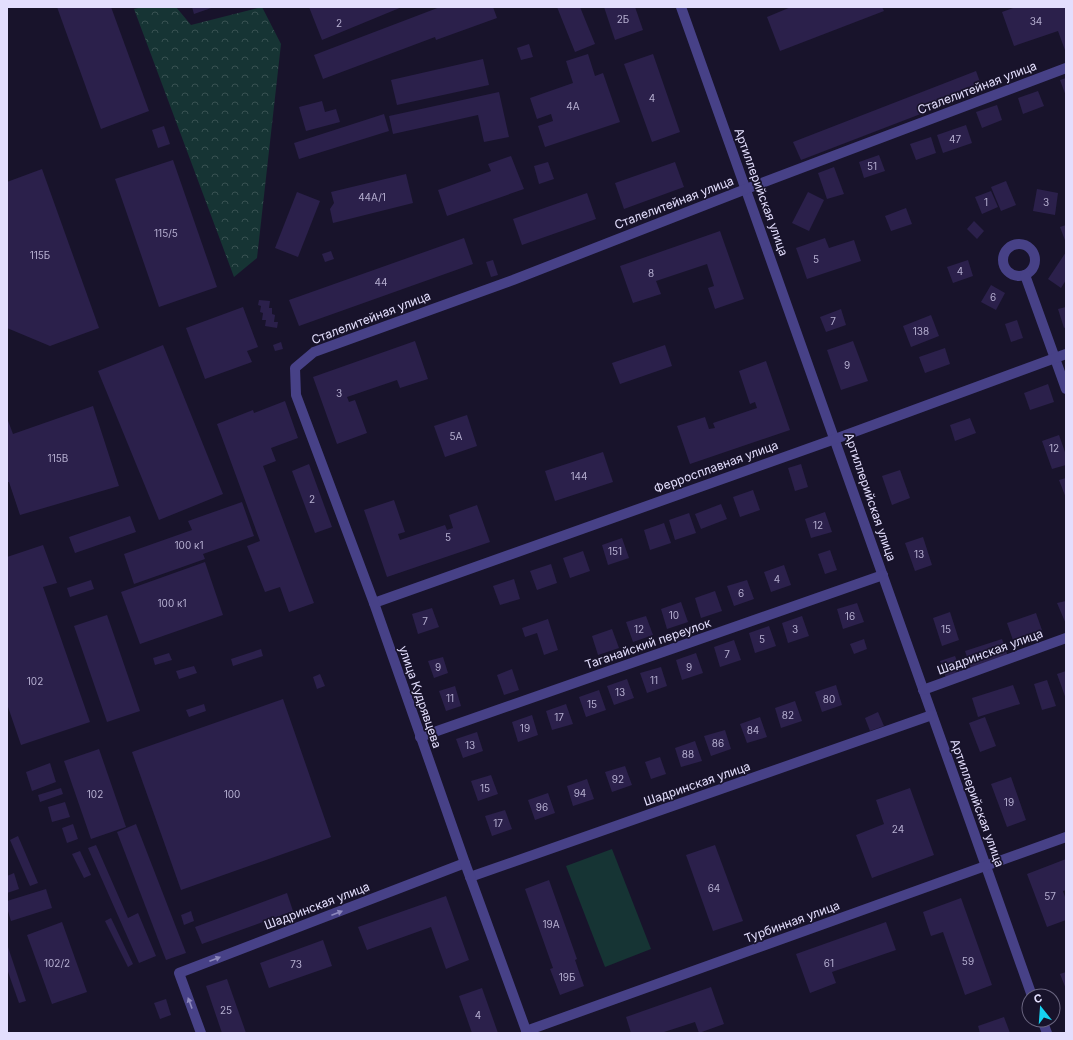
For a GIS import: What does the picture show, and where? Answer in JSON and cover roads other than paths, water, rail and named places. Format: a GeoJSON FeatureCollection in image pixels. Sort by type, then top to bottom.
{"type":"FeatureCollection","features":[{"type":"Feature","properties":{"kind":"street","name":"Артиллерийская улица"},"geometry":{"type":"LineString","coordinates":[[681,7],[884,575],[923,690],[1029,988]]}},
{"type":"Feature","properties":{"kind":"street","name":"Сталелитейная улица"},"geometry":{"type":"LineString","coordinates":[[295,368],[314,352],[513,280],[746,189],[1066,68]]}},
{"type":"Feature","properties":{"kind":"street"},"geometry":{"type":"LineString","coordinates":[[1024,275],[1056,358],[1066,389]]}},
{"type":"Feature","properties":{"kind":"street","name":"Ферросплавная улица"},"geometry":{"type":"LineString","coordinates":[[374,603],[835,439],[1066,354]]}},
{"type":"Feature","properties":{"kind":"street","name":"улица Кудрявцева"},"geometry":{"type":"LineString","coordinates":[[295,368],[296,395],[374,603],[420,737],[527,1032]]}},
{"type":"Feature","properties":{"kind":"street","name":"Таганайский переулок"},"geometry":{"type":"LineString","coordinates":[[420,737],[884,575]]}},
{"type":"Feature","properties":{"kind":"street","name":"Шадринская улица"},"geometry":{"type":"LineString","coordinates":[[923,690],[1066,638]]}},
{"type":"Feature","properties":{"kind":"street","name":"Шадринская улица"},"geometry":{"type":"LineString","coordinates":[[470,877],[932,715]]}},
{"type":"Feature","properties":{"kind":"street","name":"Турбинная улица"},"geometry":{"type":"LineString","coordinates":[[527,1032],[1066,837]]}},
{"type":"Feature","properties":{"kind":"street","name":"Шадринская улица"},"geometry":{"type":"LineString","coordinates":[[201,1033],[179,974],[465,863]]}}]}
